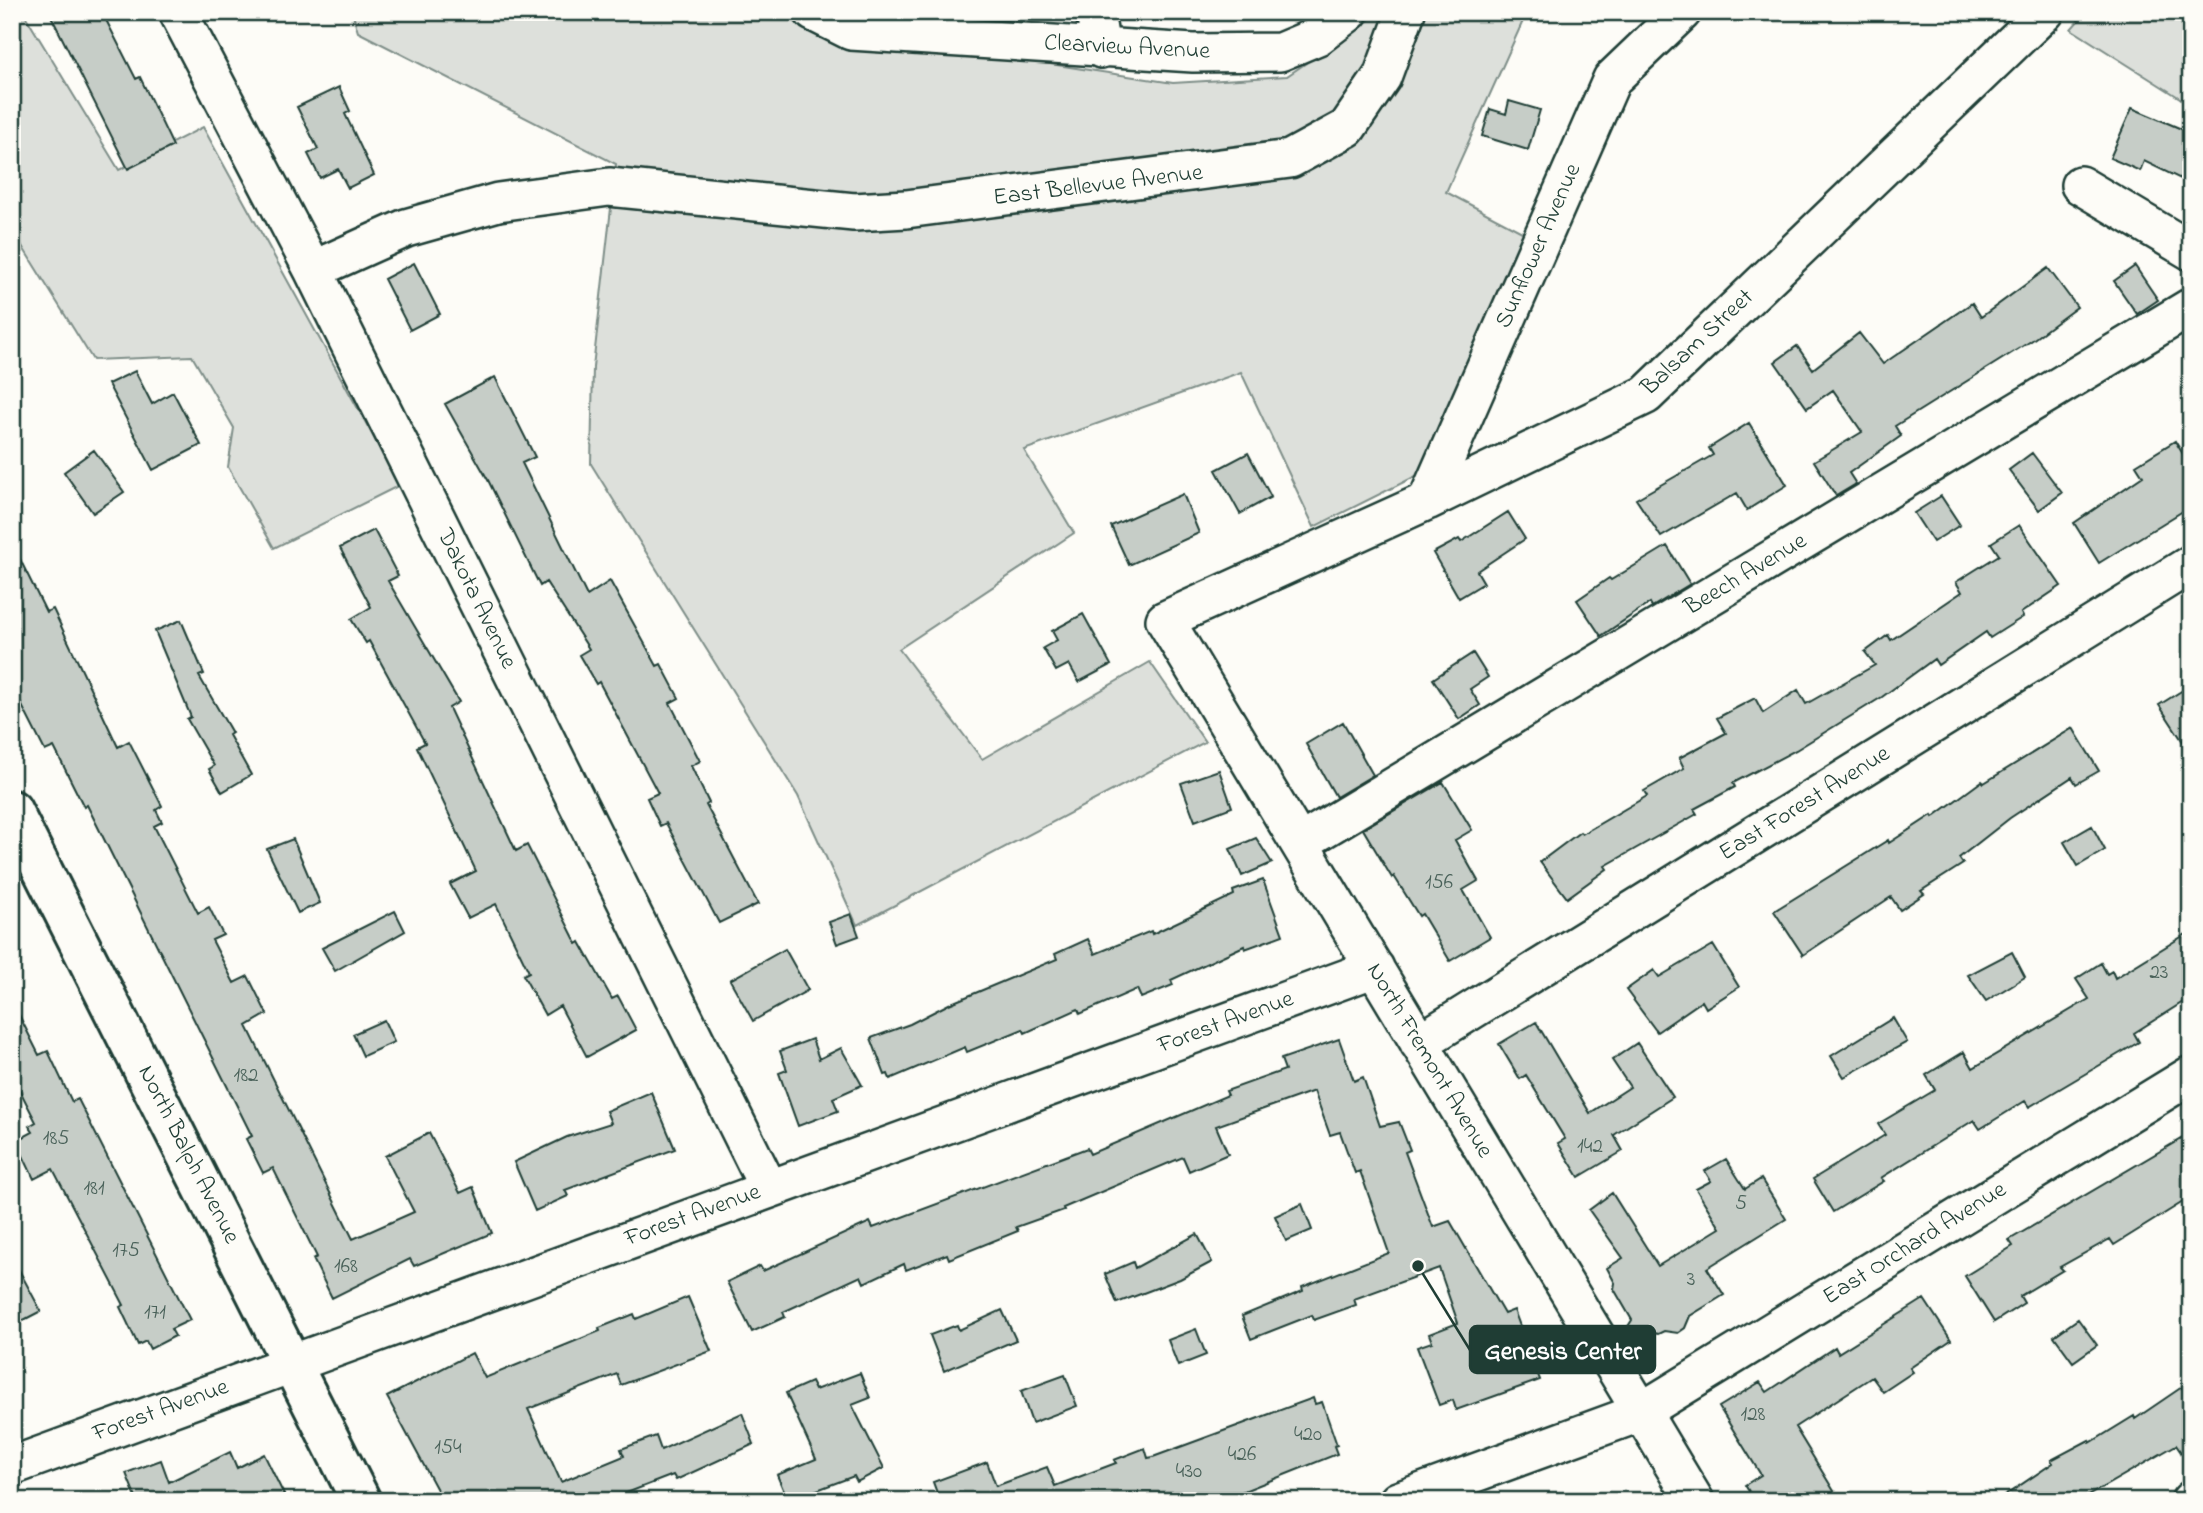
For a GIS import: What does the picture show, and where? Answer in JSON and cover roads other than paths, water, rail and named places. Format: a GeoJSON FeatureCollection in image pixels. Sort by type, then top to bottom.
{"type":"FeatureCollection","features":[{"type":"Feature","properties":{"kind":"street","name":"Dakota Avenue"},"geometry":{"type":"LineString","coordinates":[[178,12],[313,270],[769,1189]]}},
{"type":"Feature","properties":{"kind":"street","name":"Clearview Avenue"},"geometry":{"type":"LineString","coordinates":[[813,12],[851,30],[1193,53],[1280,52],[1318,36],[1349,12]]}},
{"type":"Feature","properties":{"kind":"street"},"geometry":{"type":"LineString","coordinates":[[1095,12],[1101,48]]}},
{"type":"Feature","properties":{"kind":"street","name":"East Bellevue Avenue"},"geometry":{"type":"LineString","coordinates":[[313,270],[406,228],[498,202],[609,187],[854,212],[906,209],[1290,159],[1347,128],[1382,78],[1406,12]]}},
{"type":"Feature","properties":{"kind":"street","name":"Sunflower Avenue"},"geometry":{"type":"LineString","coordinates":[[1427,501],[1612,79],[1682,12]]}},
{"type":"Feature","properties":{"kind":"street","name":"Balsam Street"},"geometry":{"type":"LineString","coordinates":[[1165,620],[1427,501],[1646,395],[2045,12]]}},
{"type":"Feature","properties":{"kind":"street"},"geometry":{"type":"LineString","coordinates":[[2080,185],[2191,251]]}},
{"type":"Feature","properties":{"kind":"street","name":"Beech Avenue"},"geometry":{"type":"LineString","coordinates":[[1300,843],[2191,307]]}},
{"type":"Feature","properties":{"kind":"street","name":"East Forest Avenue"},"geometry":{"type":"LineString","coordinates":[[1419,1043],[2191,564]]}},
{"type":"Feature","properties":{"kind":"street","name":"North Fremont Avenue"},"geometry":{"type":"LineString","coordinates":[[1165,620],[1639,1413],[1695,1501]]}},
{"type":"Feature","properties":{"kind":"street","name":"North Balph Avenue"},"geometry":{"type":"LineString","coordinates":[[12,810],[361,1501]]}},
{"type":"Feature","properties":{"kind":"street","name":"Forest Avenue"},"geometry":{"type":"LineString","coordinates":[[12,1466],[1375,968]]}},
{"type":"Feature","properties":{"kind":"street","name":"East Orchard Avenue"},"geometry":{"type":"LineString","coordinates":[[1398,1501],[1639,1413],[2191,1075]]}},
{"type":"Feature","properties":{"kind":"place","name":"Genesis Center"},"geometry":{"type":"Point","coordinates":[1418,1266]}}]}
